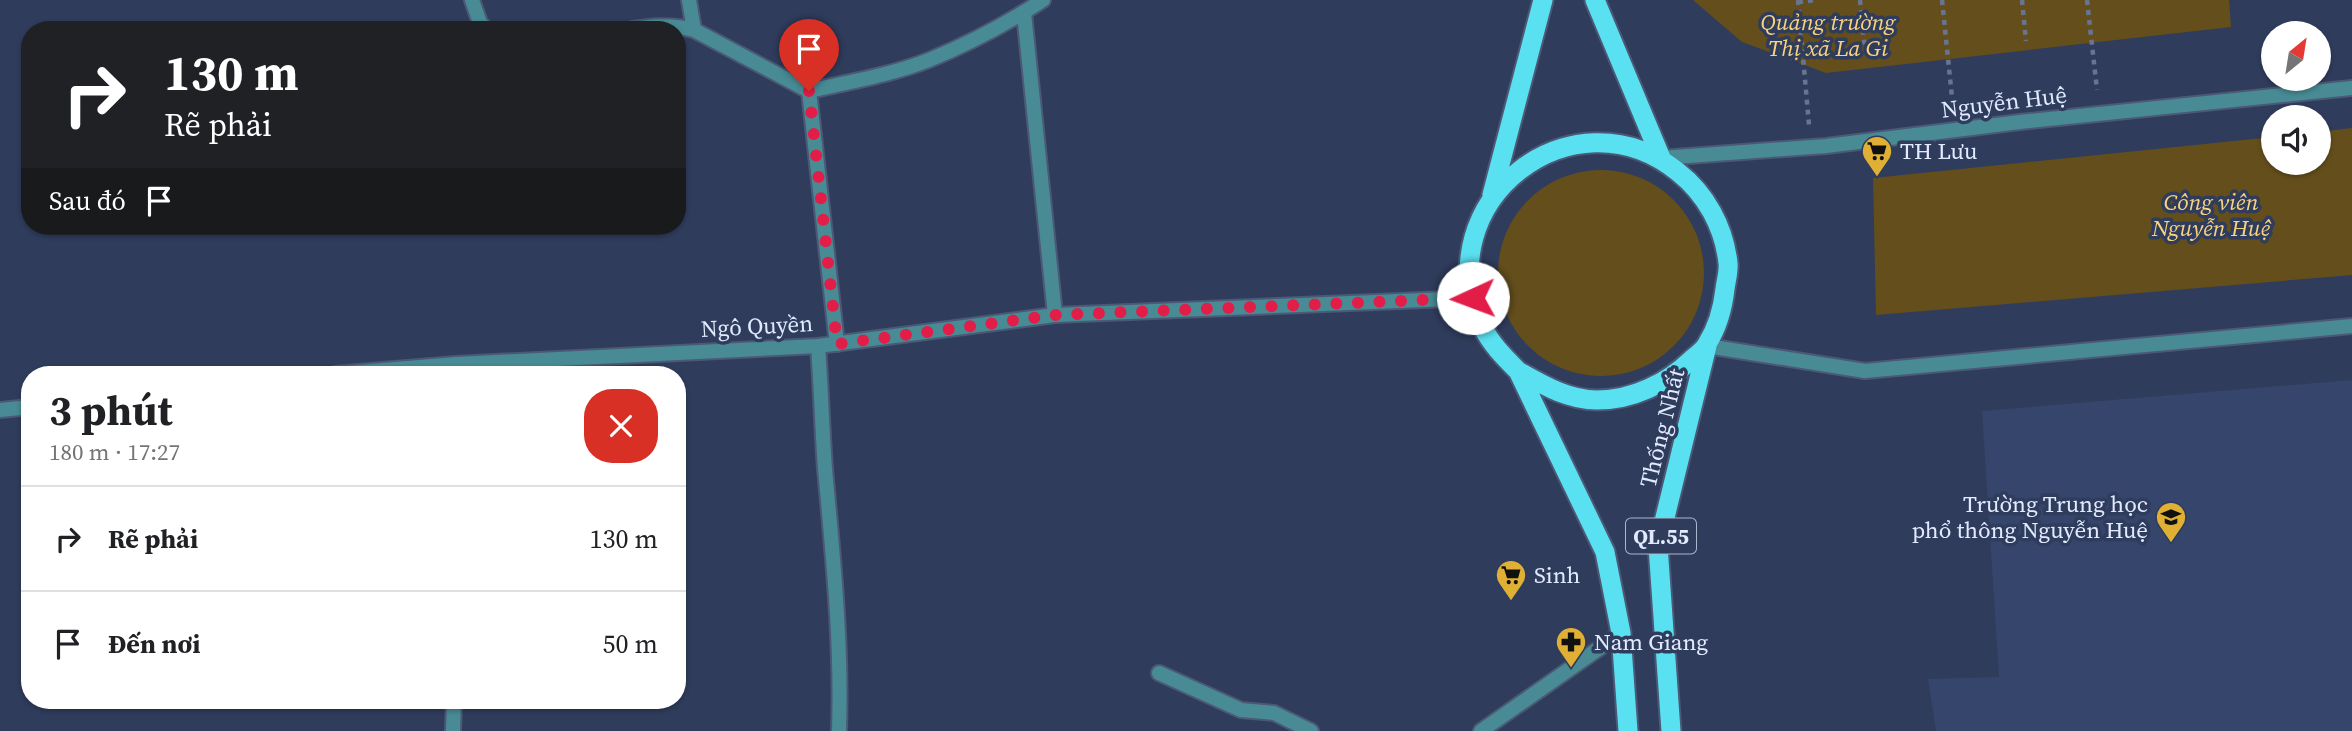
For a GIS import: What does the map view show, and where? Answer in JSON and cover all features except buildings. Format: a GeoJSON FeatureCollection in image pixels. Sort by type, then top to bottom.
{"type":"FeatureCollection","features":[{"type":"Feature","properties":{"kind":"highway"},"geometry":{"type":"LineString","coordinates":[[1544,0],[1491,199],[1476,230],[1470,264],[1473,298],[1487,334],[1498,351],[1518,371],[1555,392],[1596,400],[1638,394],[1675,375],[1707,346]]}},
{"type":"Feature","properties":{"kind":"highway"},"geometry":{"type":"LineString","coordinates":[[1595,0],[1661,158]]}},
{"type":"Feature","properties":{"kind":"highway"},"geometry":{"type":"LineString","coordinates":[[1491,199],[1517,171],[1550,152],[1574,146],[1587,143],[1625,145],[1661,158]]}},
{"type":"Feature","properties":{"kind":"highway","name":"Thống Nhất"},"geometry":{"type":"LineString","coordinates":[[1661,158],[1695,185],[1718,222],[1728,264],[1723,307],[1707,346],[1658,546],[1671,731]]}},
{"type":"Feature","properties":{"kind":"highway","name":"QL.55"},"geometry":{"type":"LineString","coordinates":[[1518,371],[1605,552],[1620,633],[1628,731]]}},
{"type":"Feature","properties":{"kind":"street"},"geometry":{"type":"LineString","coordinates":[[472,0],[479,21]]}},
{"type":"Feature","properties":{"kind":"street"},"geometry":{"type":"LineString","coordinates":[[689,0],[694,30]]}},
{"type":"Feature","properties":{"kind":"street"},"geometry":{"type":"LineString","coordinates":[[686,28],[809,91],[876,77],[928,60],[1024,13],[1043,0]]}},
{"type":"Feature","properties":{"kind":"street"},"geometry":{"type":"LineString","coordinates":[[1024,13],[1055,315]]}},
{"type":"Feature","properties":{"kind":"street","name":"Nguyễn Huệ"},"geometry":{"type":"LineString","coordinates":[[1661,158],[1810,147],[2352,88]]}},
{"type":"Feature","properties":{"kind":"street"},"geometry":{"type":"LineString","coordinates":[[809,91],[837,344]]}},
{"type":"Feature","properties":{"kind":"street","name":"Ngô Quyền"},"geometry":{"type":"LineString","coordinates":[[503,366],[818,346],[1055,315],[1473,298]]}},
{"type":"Feature","properties":{"kind":"street"},"geometry":{"type":"LineString","coordinates":[[1707,346],[1865,371],[2352,326]]}},
{"type":"Feature","properties":{"kind":"street"},"geometry":{"type":"LineString","coordinates":[[818,346],[841,670],[839,731]]}},
{"type":"Feature","properties":{"kind":"street"},"geometry":{"type":"LineString","coordinates":[[0,410],[21,408]]}},
{"type":"Feature","properties":{"kind":"street"},"geometry":{"type":"LineString","coordinates":[[1481,731],[1620,633]]}},
{"type":"Feature","properties":{"kind":"street"},"geometry":{"type":"LineString","coordinates":[[1159,673],[1241,710],[1274,713],[1311,731]]}},
{"type":"Feature","properties":{"kind":"street"},"geometry":{"type":"LineString","coordinates":[[453,731],[454,709]]}},
{"type":"Feature","properties":{"kind":"path"},"geometry":{"type":"LineString","coordinates":[[1810,147],[1798,1],[1816,0]]}},
{"type":"Feature","properties":{"kind":"path"},"geometry":{"type":"LineString","coordinates":[[1860,0],[1866,59]]}},
{"type":"Feature","properties":{"kind":"path"},"geometry":{"type":"LineString","coordinates":[[1942,0],[1955,131]]}},
{"type":"Feature","properties":{"kind":"path"},"geometry":{"type":"LineString","coordinates":[[2022,0],[2026,41]]}},
{"type":"Feature","properties":{"kind":"path"},"geometry":{"type":"LineString","coordinates":[[2087,0],[2099,114]]}},
{"type":"Feature","properties":{"kind":"shaded area","name":"Trường Trung học phổ thông Nguyễn Huệ"},"geometry":{"type":"Polygon","coordinates":[[[2352,380],[2352,731],[1936,731],[1928,679],[1999,677],[1982,411],[2352,380]]]}},
{"type":"Feature","properties":{"kind":"green space","name":"Quảng trường Thị xã La Gi"},"geometry":{"type":"Polygon","coordinates":[[[1693,0],[2229,0],[2231,27],[1826,73],[1742,42],[1693,0]]]}},
{"type":"Feature","properties":{"kind":"green space","name":"Công viên Nguyễn Huệ"},"geometry":{"type":"Polygon","coordinates":[[[2352,128],[2352,275],[1876,315],[1873,178],[2261,138],[2261,175],[2331,175],[2331,131],[2352,128]]]}},
{"type":"Feature","properties":{"kind":"green space"},"geometry":{"type":"Polygon","coordinates":[[[1601,170],[1641,177],[1674,200],[1697,233],[1704,273],[1697,313],[1674,346],[1641,369],[1601,376],[1561,369],[1528,346],[1505,313],[1498,273],[1505,233],[1528,200],[1561,177],[1601,170]]]}},
{"type":"Feature","properties":{"kind":"place","name":"TH Lưu"},"geometry":{"type":"Point","coordinates":[1877,178]}},
{"type":"Feature","properties":{"kind":"place","name":"Trường Trung học phổ thông Nguyễn Huệ"},"geometry":{"type":"Point","coordinates":[2171,544]}},
{"type":"Feature","properties":{"kind":"place","name":"Sinh"},"geometry":{"type":"Point","coordinates":[1511,602]}},
{"type":"Feature","properties":{"kind":"place","name":"Nam Giang"},"geometry":{"type":"Point","coordinates":[1571,669]}},
{"type":"Feature","properties":{"kind":"route"},"geometry":{"type":"LineString","coordinates":[[809,91],[837,344],[1055,315],[1473,298]]}}]}
